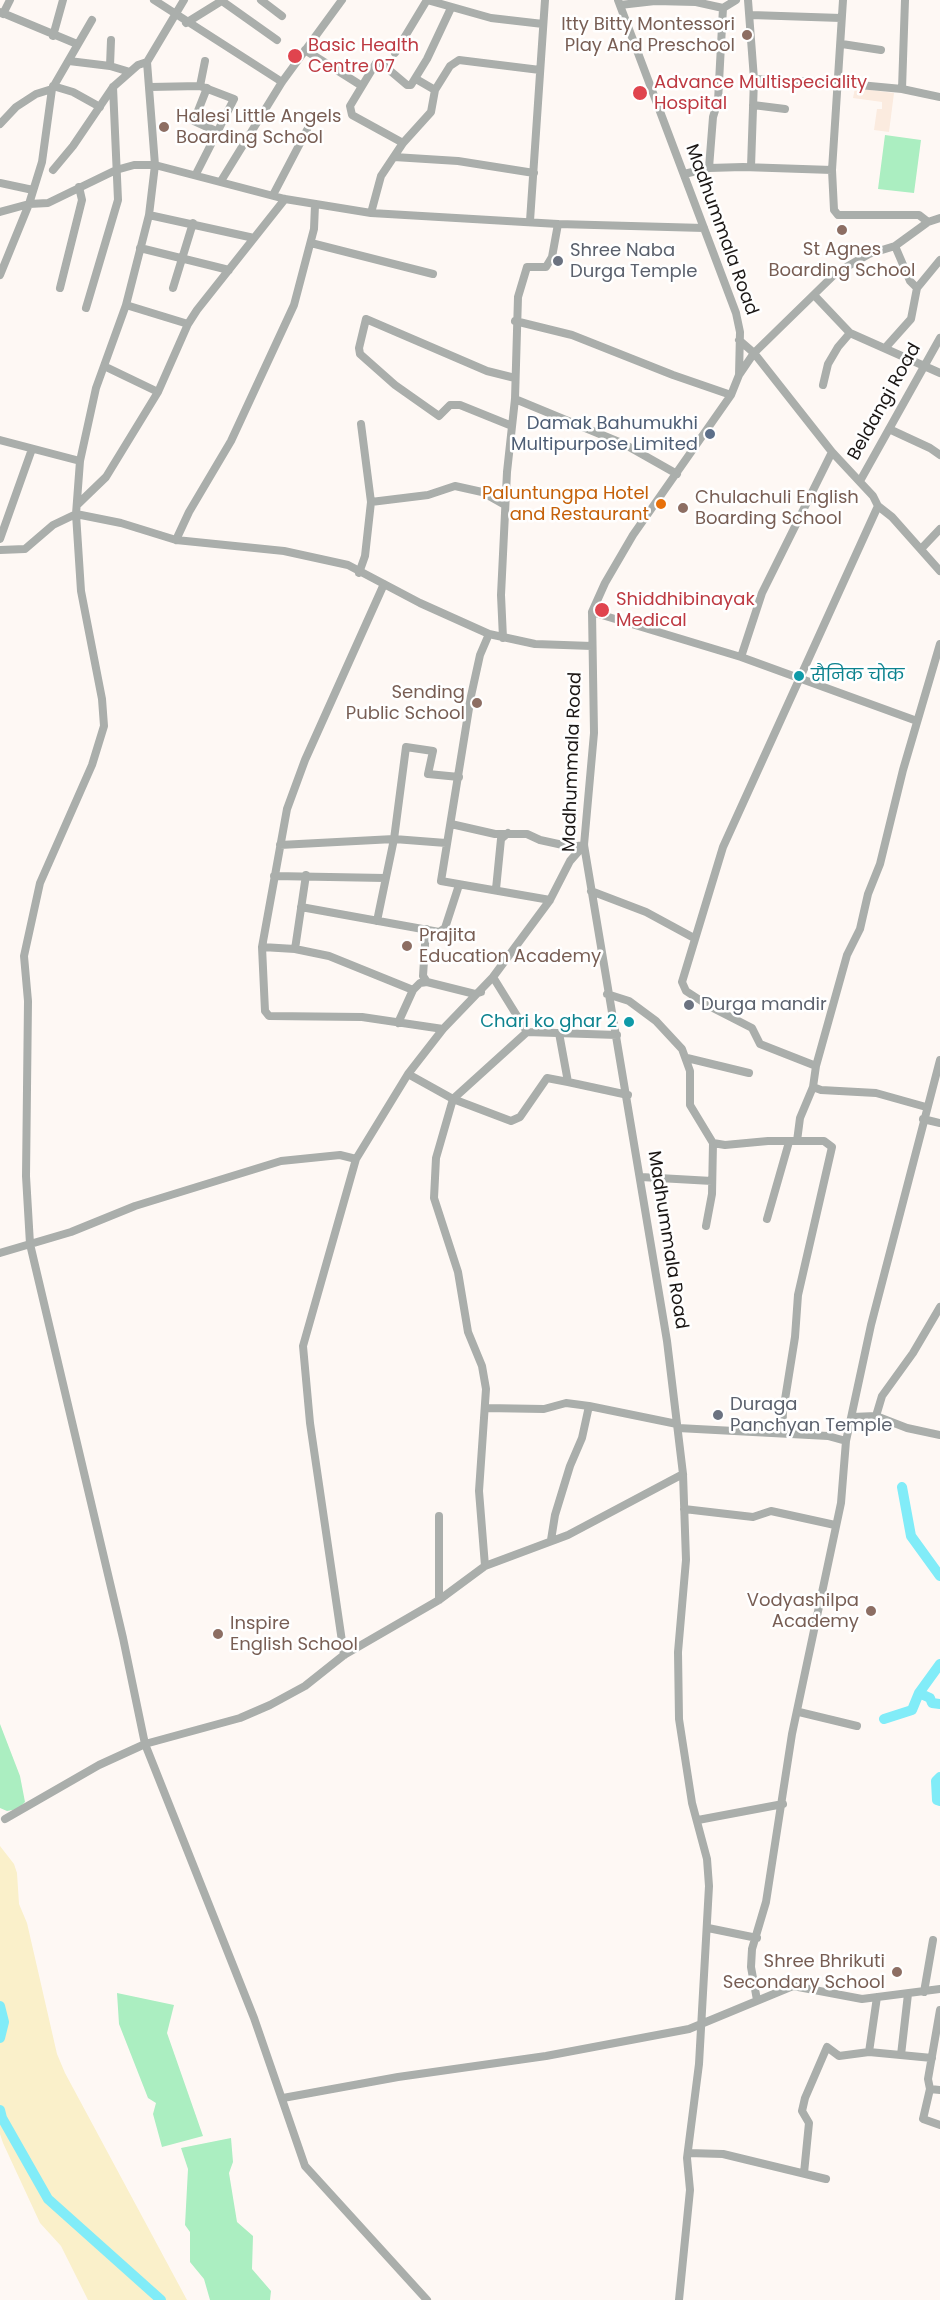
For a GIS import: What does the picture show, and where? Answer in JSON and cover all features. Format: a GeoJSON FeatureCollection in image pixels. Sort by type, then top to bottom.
{"type":"FeatureCollection","features":[{"type":"Feature","properties":{"kind":"street"},"geometry":{"type":"LineString","coordinates":[[10,0],[2,13],[77,44]]}},
{"type":"Feature","properties":{"kind":"street"},"geometry":{"type":"LineString","coordinates":[[53,36],[63,0]]}},
{"type":"Feature","properties":{"kind":"street"},"geometry":{"type":"LineString","coordinates":[[154,0],[186,23],[282,82]]}},
{"type":"Feature","properties":{"kind":"street"},"geometry":{"type":"LineString","coordinates":[[53,170],[113,87],[130,72],[147,62],[184,0]]}},
{"type":"Feature","properties":{"kind":"street"},"geometry":{"type":"LineString","coordinates":[[186,23],[223,0],[277,40]]}},
{"type":"Feature","properties":{"kind":"street"},"geometry":{"type":"LineString","coordinates":[[261,0],[282,16]]}},
{"type":"Feature","properties":{"kind":"street"},"geometry":{"type":"LineString","coordinates":[[221,181],[282,82],[342,0]]}},
{"type":"Feature","properties":{"kind":"street"},"geometry":{"type":"LineString","coordinates":[[395,53],[427,0],[491,18],[543,24]]}},
{"type":"Feature","properties":{"kind":"street"},"geometry":{"type":"LineString","coordinates":[[530,221],[545,0]]}},
{"type":"Feature","properties":{"kind":"street"},"geometry":{"type":"LineString","coordinates":[[619,2],[696,2],[723,8],[736,0]]}},
{"type":"Feature","properties":{"kind":"street"},"geometry":{"type":"LineString","coordinates":[[748,0],[751,15],[754,79],[751,167]]}},
{"type":"Feature","properties":{"kind":"street"},"geometry":{"type":"LineString","coordinates":[[843,0],[842,44],[832,170],[834,210],[837,215],[919,215],[928,222]]}},
{"type":"Feature","properties":{"kind":"street"},"geometry":{"type":"LineString","coordinates":[[902,89],[905,0]]}},
{"type":"Feature","properties":{"kind":"street","name":"Madhummala Road"},"geometry":{"type":"LineString","coordinates":[[619,2],[736,313],[739,340],[739,375],[731,395],[633,535],[605,583],[592,612],[594,733],[584,846],[607,994],[617,1035],[641,1177],[683,1474],[686,1560],[678,1652],[679,1719],[692,1803],[707,1860],[708,1928],[702,2021],[688,2153],[690,2190],[679,2300]]}},
{"type":"Feature","properties":{"kind":"street"},"geometry":{"type":"LineString","coordinates":[[403,143],[352,116],[350,106],[376,63],[381,63],[407,85],[416,80],[442,31],[450,8]]}},
{"type":"Feature","properties":{"kind":"street"},"geometry":{"type":"LineString","coordinates":[[709,168],[713,117],[718,100],[723,8]]}},
{"type":"Feature","properties":{"kind":"street"},"geometry":{"type":"LineString","coordinates":[[751,15],[841,18]]}},
{"type":"Feature","properties":{"kind":"street"},"geometry":{"type":"LineString","coordinates":[[0,274],[33,190],[45,147],[53,87],[92,20]]}},
{"type":"Feature","properties":{"kind":"street"},"geometry":{"type":"LineString","coordinates":[[110,66],[111,40]]}},
{"type":"Feature","properties":{"kind":"street"},"geometry":{"type":"LineString","coordinates":[[842,44],[881,50]]}},
{"type":"Feature","properties":{"kind":"street"},"geometry":{"type":"LineString","coordinates":[[305,50],[362,86]]}},
{"type":"Feature","properties":{"kind":"street"},"geometry":{"type":"LineString","coordinates":[[371,213],[381,176],[403,143],[431,112],[435,90],[450,66],[459,60],[540,70]]}},
{"type":"Feature","properties":{"kind":"street"},"geometry":{"type":"LineString","coordinates":[[69,61],[110,66],[130,72]]}},
{"type":"Feature","properties":{"kind":"street"},"geometry":{"type":"LineString","coordinates":[[206,61],[203,87],[194,122],[218,132]]}},
{"type":"Feature","properties":{"kind":"street"},"geometry":{"type":"LineString","coordinates":[[147,62],[155,165],[149,215],[126,305],[106,367],[96,388],[80,461],[76,509],[81,591],[102,699],[104,726],[92,765],[40,883],[24,956],[28,1001],[26,1176],[30,1244],[98,1526],[145,1744],[283,2098],[305,2166],[427,2300]]}},
{"type":"Feature","properties":{"kind":"street"},"geometry":{"type":"LineString","coordinates":[[754,79],[902,89],[940,97]]}},
{"type":"Feature","properties":{"kind":"street"},"geometry":{"type":"LineString","coordinates":[[416,80],[435,90]]}},
{"type":"Feature","properties":{"kind":"street"},"geometry":{"type":"LineString","coordinates":[[0,124],[16,107],[36,94],[53,87],[73,92],[100,107]]}},
{"type":"Feature","properties":{"kind":"street"},"geometry":{"type":"LineString","coordinates":[[86,308],[114,220],[118,200],[113,87]]}},
{"type":"Feature","properties":{"kind":"street"},"geometry":{"type":"LineString","coordinates":[[150,87],[203,87],[235,101],[196,174]]}},
{"type":"Feature","properties":{"kind":"street"},"geometry":{"type":"LineString","coordinates":[[753,105],[785,109]]}},
{"type":"Feature","properties":{"kind":"street"},"geometry":{"type":"LineString","coordinates":[[273,195],[307,130]]}},
{"type":"Feature","properties":{"kind":"street"},"geometry":{"type":"LineString","coordinates":[[394,157],[458,161],[534,173]]}},
{"type":"Feature","properties":{"kind":"street"},"geometry":{"type":"LineString","coordinates":[[0,213],[29,204],[48,203],[116,170],[134,165],[155,165],[196,174],[285,200],[371,213],[558,224],[705,228]]}},
{"type":"Feature","properties":{"kind":"street"},"geometry":{"type":"LineString","coordinates":[[684,174],[709,168],[832,170]]}},
{"type":"Feature","properties":{"kind":"street"},"geometry":{"type":"LineString","coordinates":[[0,183],[33,190]]}},
{"type":"Feature","properties":{"kind":"street"},"geometry":{"type":"LineString","coordinates":[[60,288],[82,200],[79,187]]}},
{"type":"Feature","properties":{"kind":"street"},"geometry":{"type":"LineString","coordinates":[[0,550],[25,549],[76,509],[106,477],[158,392],[188,324],[285,200]]}},
{"type":"Feature","properties":{"kind":"street"},"geometry":{"type":"LineString","coordinates":[[176,540],[189,512],[231,441],[294,305],[311,243],[315,205]]}},
{"type":"Feature","properties":{"kind":"street"},"geometry":{"type":"LineString","coordinates":[[149,215],[254,238]]}},
{"type":"Feature","properties":{"kind":"street"},"geometry":{"type":"LineString","coordinates":[[739,375],[754,353],[836,273],[869,254],[895,246],[928,222],[940,218]]}},
{"type":"Feature","properties":{"kind":"street"},"geometry":{"type":"LineString","coordinates":[[173,288],[193,223]]}},
{"type":"Feature","properties":{"kind":"street"},"geometry":{"type":"LineString","coordinates":[[502,638],[501,595],[505,505],[515,399],[515,321],[527,267],[546,267],[552,257],[558,224]]}},
{"type":"Feature","properties":{"kind":"street"},"geometry":{"type":"LineString","coordinates":[[311,243],[433,274]]}},
{"type":"Feature","properties":{"kind":"street"},"geometry":{"type":"LineString","coordinates":[[895,246],[910,281],[917,288]]}},
{"type":"Feature","properties":{"kind":"street"},"geometry":{"type":"LineString","coordinates":[[140,248],[229,270]]}},
{"type":"Feature","properties":{"kind":"street"},"geometry":{"type":"LineString","coordinates":[[886,347],[911,319],[917,288],[940,260]]}},
{"type":"Feature","properties":{"kind":"street"},"geometry":{"type":"LineString","coordinates":[[814,295],[850,333],[886,347],[940,374]]}},
{"type":"Feature","properties":{"kind":"street"},"geometry":{"type":"LineString","coordinates":[[126,305],[188,324]]}},
{"type":"Feature","properties":{"kind":"street"},"geometry":{"type":"LineString","coordinates":[[512,426],[460,405],[450,405],[439,416],[395,386],[360,354],[359,348],[366,319],[487,371],[515,378]]}},
{"type":"Feature","properties":{"kind":"street"},"geometry":{"type":"LineString","coordinates":[[515,321],[572,335],[731,395]]}},
{"type":"Feature","properties":{"kind":"street"},"geometry":{"type":"LineString","coordinates":[[823,385],[828,364],[838,346],[850,333]]}},
{"type":"Feature","properties":{"kind":"street","name":"Beldangi Road"},"geometry":{"type":"LineString","coordinates":[[860,482],[940,338]]}},
{"type":"Feature","properties":{"kind":"street"},"geometry":{"type":"LineString","coordinates":[[739,340],[754,353],[878,506],[940,571]]}},
{"type":"Feature","properties":{"kind":"street"},"geometry":{"type":"LineString","coordinates":[[106,367],[158,392]]}},
{"type":"Feature","properties":{"kind":"street"},"geometry":{"type":"LineString","coordinates":[[515,399],[624,444],[677,474]]}},
{"type":"Feature","properties":{"kind":"street"},"geometry":{"type":"LineString","coordinates":[[359,573],[365,556],[371,502],[361,424]]}},
{"type":"Feature","properties":{"kind":"street"},"geometry":{"type":"LineString","coordinates":[[890,429],[940,455]]}},
{"type":"Feature","properties":{"kind":"street"},"geometry":{"type":"LineString","coordinates":[[0,440],[80,461]]}},
{"type":"Feature","properties":{"kind":"street"},"geometry":{"type":"LineString","coordinates":[[0,539],[32,449]]}},
{"type":"Feature","properties":{"kind":"street"},"geometry":{"type":"LineString","coordinates":[[741,657],[762,593],[832,452]]}},
{"type":"Feature","properties":{"kind":"street"},"geometry":{"type":"LineString","coordinates":[[371,502],[428,495],[455,486],[482,492],[505,505]]}},
{"type":"Feature","properties":{"kind":"street"},"geometry":{"type":"LineString","coordinates":[[816,1066],[760,1044],[752,1028],[732,1019],[686,991],[682,982],[723,848],[798,676],[878,506]]}},
{"type":"Feature","properties":{"kind":"street"},"geometry":{"type":"LineString","coordinates":[[76,509],[176,540],[284,550],[348,565],[359,573],[489,634],[535,644],[592,646]]}},
{"type":"Feature","properties":{"kind":"street"},"geometry":{"type":"LineString","coordinates":[[921,549],[940,529]]}},
{"type":"Feature","properties":{"kind":"street"},"geometry":{"type":"LineString","coordinates":[[384,584],[305,760],[286,809],[263,943],[265,1011],[269,1016],[362,1017],[443,1029]]}},
{"type":"Feature","properties":{"kind":"street"},"geometry":{"type":"LineString","coordinates":[[592,612],[798,676],[917,721]]}},
{"type":"Feature","properties":{"kind":"street"},"geometry":{"type":"LineString","coordinates":[[489,634],[480,655],[471,696],[441,881],[550,900]]}},
{"type":"Feature","properties":{"kind":"street"},"geometry":{"type":"LineString","coordinates":[[767,1219],[800,1118],[813,1087],[816,1066],[847,955],[860,928],[868,894],[880,864],[917,721],[940,644]]}},
{"type":"Feature","properties":{"kind":"street"},"geometry":{"type":"LineString","coordinates":[[377,921],[394,839],[406,747],[434,751],[428,774],[459,777]]}},
{"type":"Feature","properties":{"kind":"street"},"geometry":{"type":"LineString","coordinates":[[451,824],[495,834],[510,832],[527,834],[557,844],[584,846]]}},
{"type":"Feature","properties":{"kind":"street"},"geometry":{"type":"LineString","coordinates":[[496,889],[501,839],[510,832]]}},
{"type":"Feature","properties":{"kind":"street"},"geometry":{"type":"LineString","coordinates":[[280,845],[394,839],[446,843]]}},
{"type":"Feature","properties":{"kind":"street"},"geometry":{"type":"LineString","coordinates":[[344,1655],[310,1423],[303,1346],[356,1159],[408,1074],[443,1029],[493,977],[550,900],[570,861],[584,846]]}},
{"type":"Feature","properties":{"kind":"street"},"geometry":{"type":"LineString","coordinates":[[295,949],[306,875]]}},
{"type":"Feature","properties":{"kind":"street"},"geometry":{"type":"LineString","coordinates":[[274,876],[385,878]]}},
{"type":"Feature","properties":{"kind":"street"},"geometry":{"type":"LineString","coordinates":[[301,907],[439,932],[445,928],[459,885]]}},
{"type":"Feature","properties":{"kind":"street"},"geometry":{"type":"LineString","coordinates":[[591,891],[646,912],[694,938]]}},
{"type":"Feature","properties":{"kind":"street"},"geometry":{"type":"LineString","coordinates":[[426,929],[423,976],[427,982]]}},
{"type":"Feature","properties":{"kind":"street"},"geometry":{"type":"LineString","coordinates":[[263,943],[330,956],[413,990]]}},
{"type":"Feature","properties":{"kind":"street"},"geometry":{"type":"LineString","coordinates":[[493,977],[527,1032]]}},
{"type":"Feature","properties":{"kind":"street"},"geometry":{"type":"LineString","coordinates":[[398,1023],[413,990],[420,983],[427,982],[475,994],[482,991]]}},
{"type":"Feature","properties":{"kind":"street"},"geometry":{"type":"LineString","coordinates":[[607,994],[630,1001],[656,1021],[672,1036],[687,1058],[690,1071],[690,1105],[713,1143],[712,1194],[706,1226]]}},
{"type":"Feature","properties":{"kind":"street"},"geometry":{"type":"LineString","coordinates":[[485,1566],[479,1491],[486,1389],[482,1366],[468,1332],[458,1272],[434,1198],[436,1158],[453,1100],[527,1032],[617,1035]]}},
{"type":"Feature","properties":{"kind":"street"},"geometry":{"type":"LineString","coordinates":[[559,1033],[568,1082]]}},
{"type":"Feature","properties":{"kind":"street"},"geometry":{"type":"LineString","coordinates":[[687,1058],[749,1073]]}},
{"type":"Feature","properties":{"kind":"street"},"geometry":{"type":"LineString","coordinates":[[757,2001],[751,1967],[752,1949],[757,1938],[783,1804],[792,1734],[799,1712],[841,1503],[846,1441],[870,1325],[940,1060]]}},
{"type":"Feature","properties":{"kind":"street"},"geometry":{"type":"LineString","coordinates":[[408,1074],[453,1100],[511,1121],[520,1117],[547,1078],[628,1095]]}},
{"type":"Feature","properties":{"kind":"street"},"geometry":{"type":"LineString","coordinates":[[813,1087],[821,1090],[876,1093],[926,1107]]}},
{"type":"Feature","properties":{"kind":"street"},"geometry":{"type":"LineString","coordinates":[[923,1119],[940,1123]]}},
{"type":"Feature","properties":{"kind":"street"},"geometry":{"type":"LineString","coordinates":[[713,1143],[725,1145],[768,1141],[824,1141],[832,1147],[798,1295],[782,1433]]}},
{"type":"Feature","properties":{"kind":"street"},"geometry":{"type":"LineString","coordinates":[[0,1253],[135,1206],[281,1161],[340,1155],[356,1159]]}},
{"type":"Feature","properties":{"kind":"street"},"geometry":{"type":"LineString","coordinates":[[641,1177],[712,1180]]}},
{"type":"Feature","properties":{"kind":"street"},"geometry":{"type":"LineString","coordinates":[[876,1416],[882,1396],[913,1353],[940,1308]]}},
{"type":"Feature","properties":{"kind":"street"},"geometry":{"type":"LineString","coordinates":[[485,1408],[544,1408],[566,1403],[677,1426],[828,1436],[846,1441]]}},
{"type":"Feature","properties":{"kind":"street"},"geometry":{"type":"LineString","coordinates":[[551,1540],[555,1515],[570,1466],[582,1438],[589,1407]]}},
{"type":"Feature","properties":{"kind":"street"},"geometry":{"type":"LineString","coordinates":[[852,1417],[876,1416],[907,1428],[940,1435]]}},
{"type":"Feature","properties":{"kind":"street"},"geometry":{"type":"LineString","coordinates":[[5,1819],[99,1765],[145,1744],[240,1718],[270,1705],[305,1686],[344,1655],[440,1600],[485,1566],[568,1535],[683,1474]]}},
{"type":"Feature","properties":{"kind":"street"},"geometry":{"type":"LineString","coordinates":[[684,1509],[753,1517],[771,1511],[835,1525]]}},
{"type":"Feature","properties":{"kind":"street"},"geometry":{"type":"LineString","coordinates":[[439,1516],[440,1600]]}},
{"type":"Feature","properties":{"kind":"street"},"geometry":{"type":"LineString","coordinates":[[799,1712],[857,1726]]}},
{"type":"Feature","properties":{"kind":"street"},"geometry":{"type":"LineString","coordinates":[[698,1820],[783,1804]]}},
{"type":"Feature","properties":{"kind":"street"},"geometry":{"type":"LineString","coordinates":[[708,1928],[757,1938]]}},
{"type":"Feature","properties":{"kind":"street"},"geometry":{"type":"LineString","coordinates":[[924,1992],[933,1940]]}},
{"type":"Feature","properties":{"kind":"street"},"geometry":{"type":"LineString","coordinates":[[283,2098],[398,2076],[598,2047],[689,2029],[702,2021],[793,1986],[862,1999],[940,1989]]}},
{"type":"Feature","properties":{"kind":"street"},"geometry":{"type":"LineString","coordinates":[[901,2055],[908,1994]]}},
{"type":"Feature","properties":{"kind":"street"},"geometry":{"type":"LineString","coordinates":[[869,2052],[877,1997]]}},
{"type":"Feature","properties":{"kind":"street"},"geometry":{"type":"LineString","coordinates":[[940,2010],[928,2079],[930,2089],[923,2119],[940,2125]]}},
{"type":"Feature","properties":{"kind":"street"},"geometry":{"type":"LineString","coordinates":[[804,2173],[809,2123],[802,2111],[805,2098],[827,2047],[839,2056],[869,2052],[932,2058]]}},
{"type":"Feature","properties":{"kind":"street"},"geometry":{"type":"LineString","coordinates":[[930,2089],[940,2090]]}},
{"type":"Feature","properties":{"kind":"street"},"geometry":{"type":"LineString","coordinates":[[688,2153],[723,2154],[826,2179]]}},
{"type":"Feature","properties":{"kind":"shaded area"},"geometry":{"type":"Polygon","coordinates":[[[855,88],[894,93],[889,132],[874,130],[877,109],[882,109],[882,102],[853,98],[855,88]]]}},
{"type":"Feature","properties":{"kind":"green space"},"geometry":{"type":"Polygon","coordinates":[[[885,135],[921,140],[914,193],[878,189],[885,135]]]}},
{"type":"Feature","properties":{"kind":"green space"},"geometry":{"type":"Polygon","coordinates":[[[0,1724],[20,1776],[25,1802],[18,1809],[7,1811],[0,1808],[0,1724]]]}},
{"type":"Feature","properties":{"kind":"green space"},"geometry":{"type":"Polygon","coordinates":[[[117,1993],[174,2005],[167,2033],[203,2136],[162,2147],[153,2114],[156,2103],[148,2098],[119,2024],[117,1993]]]}},
{"type":"Feature","properties":{"kind":"green space"},"geometry":{"type":"Polygon","coordinates":[[[231,2138],[233,2162],[229,2173],[237,2222],[253,2236],[252,2269],[271,2291],[270,2300],[210,2300],[204,2279],[190,2262],[190,2232],[185,2225],[188,2169],[181,2148],[231,2138]]]}},
{"type":"Feature","properties":{"kind":"sand"},"geometry":{"type":"Polygon","coordinates":[[[0,1846],[14,1864],[17,1873],[19,1904],[27,1923],[57,2054],[65,2073],[187,2300],[88,2300],[61,2246],[40,2223],[3,2143],[0,2134],[0,1846]]]}},
{"type":"Feature","properties":{"kind":"waterway"},"geometry":{"type":"LineString","coordinates":[[902,1487],[911,1536],[940,1576]]}},
{"type":"Feature","properties":{"kind":"waterway"},"geometry":{"type":"LineString","coordinates":[[884,1719],[912,1710],[919,1693],[940,1664]]}},
{"type":"Feature","properties":{"kind":"waterway"},"geometry":{"type":"LineString","coordinates":[[919,1693],[930,1698],[932,1703],[940,1704]]}},
{"type":"Feature","properties":{"kind":"waterway"},"geometry":{"type":"LineString","coordinates":[[940,1777],[936,1781],[937,1800],[940,1801]]}},
{"type":"Feature","properties":{"kind":"waterway"},"geometry":{"type":"LineString","coordinates":[[0,2006],[4,2022],[0,2038]]}},
{"type":"Feature","properties":{"kind":"waterway"},"geometry":{"type":"LineString","coordinates":[[0,2110],[2,2118],[48,2199],[161,2300]]}},
{"type":"Feature","properties":{"kind":"place","name":"Itty Bitty Montessori Play And Preschool"},"geometry":{"type":"Point","coordinates":[747,35]}},
{"type":"Feature","properties":{"kind":"place","name":"Basic Health Centre 07"},"geometry":{"type":"Point","coordinates":[295,56]}},
{"type":"Feature","properties":{"kind":"place","name":"Advance Multispeciality Hospital"},"geometry":{"type":"Point","coordinates":[640,93]}},
{"type":"Feature","properties":{"kind":"place","name":"Halesi Little Angels Boarding School"},"geometry":{"type":"Point","coordinates":[164,127]}},
{"type":"Feature","properties":{"kind":"place","name":"St Agnes Boarding School"},"geometry":{"type":"Point","coordinates":[842,230]}},
{"type":"Feature","properties":{"kind":"place","name":"Shree Naba Durga Temple"},"geometry":{"type":"Point","coordinates":[558,261]}},
{"type":"Feature","properties":{"kind":"place","name":"Damak Bahumukhi Multipurpose Limited"},"geometry":{"type":"Point","coordinates":[710,434]}},
{"type":"Feature","properties":{"kind":"place","name":"Paluntungpa Hotel and Restaurant"},"geometry":{"type":"Point","coordinates":[661,504]}},
{"type":"Feature","properties":{"kind":"place","name":"Chulachuli English Boarding School"},"geometry":{"type":"Point","coordinates":[683,508]}},
{"type":"Feature","properties":{"kind":"place","name":"Shiddhibinayak Medical"},"geometry":{"type":"Point","coordinates":[602,610]}},
{"type":"Feature","properties":{"kind":"place","name":"सैनिक चोक"},"geometry":{"type":"Point","coordinates":[799,676]}},
{"type":"Feature","properties":{"kind":"place","name":"Sending Public School"},"geometry":{"type":"Point","coordinates":[477,703]}},
{"type":"Feature","properties":{"kind":"place","name":"Prajita Education Academy"},"geometry":{"type":"Point","coordinates":[407,946]}},
{"type":"Feature","properties":{"kind":"place","name":"Durga mandir"},"geometry":{"type":"Point","coordinates":[689,1005]}},
{"type":"Feature","properties":{"kind":"place","name":"Chari ko ghar 2"},"geometry":{"type":"Point","coordinates":[629,1022]}},
{"type":"Feature","properties":{"kind":"place","name":"Duraga Panchyan Temple"},"geometry":{"type":"Point","coordinates":[718,1415]}},
{"type":"Feature","properties":{"kind":"place","name":"Vodyashilpa Academy"},"geometry":{"type":"Point","coordinates":[871,1611]}},
{"type":"Feature","properties":{"kind":"place","name":"Inspire English School"},"geometry":{"type":"Point","coordinates":[218,1634]}},
{"type":"Feature","properties":{"kind":"place","name":"Shree Bhrikuti Secondary School"},"geometry":{"type":"Point","coordinates":[897,1972]}}]}
